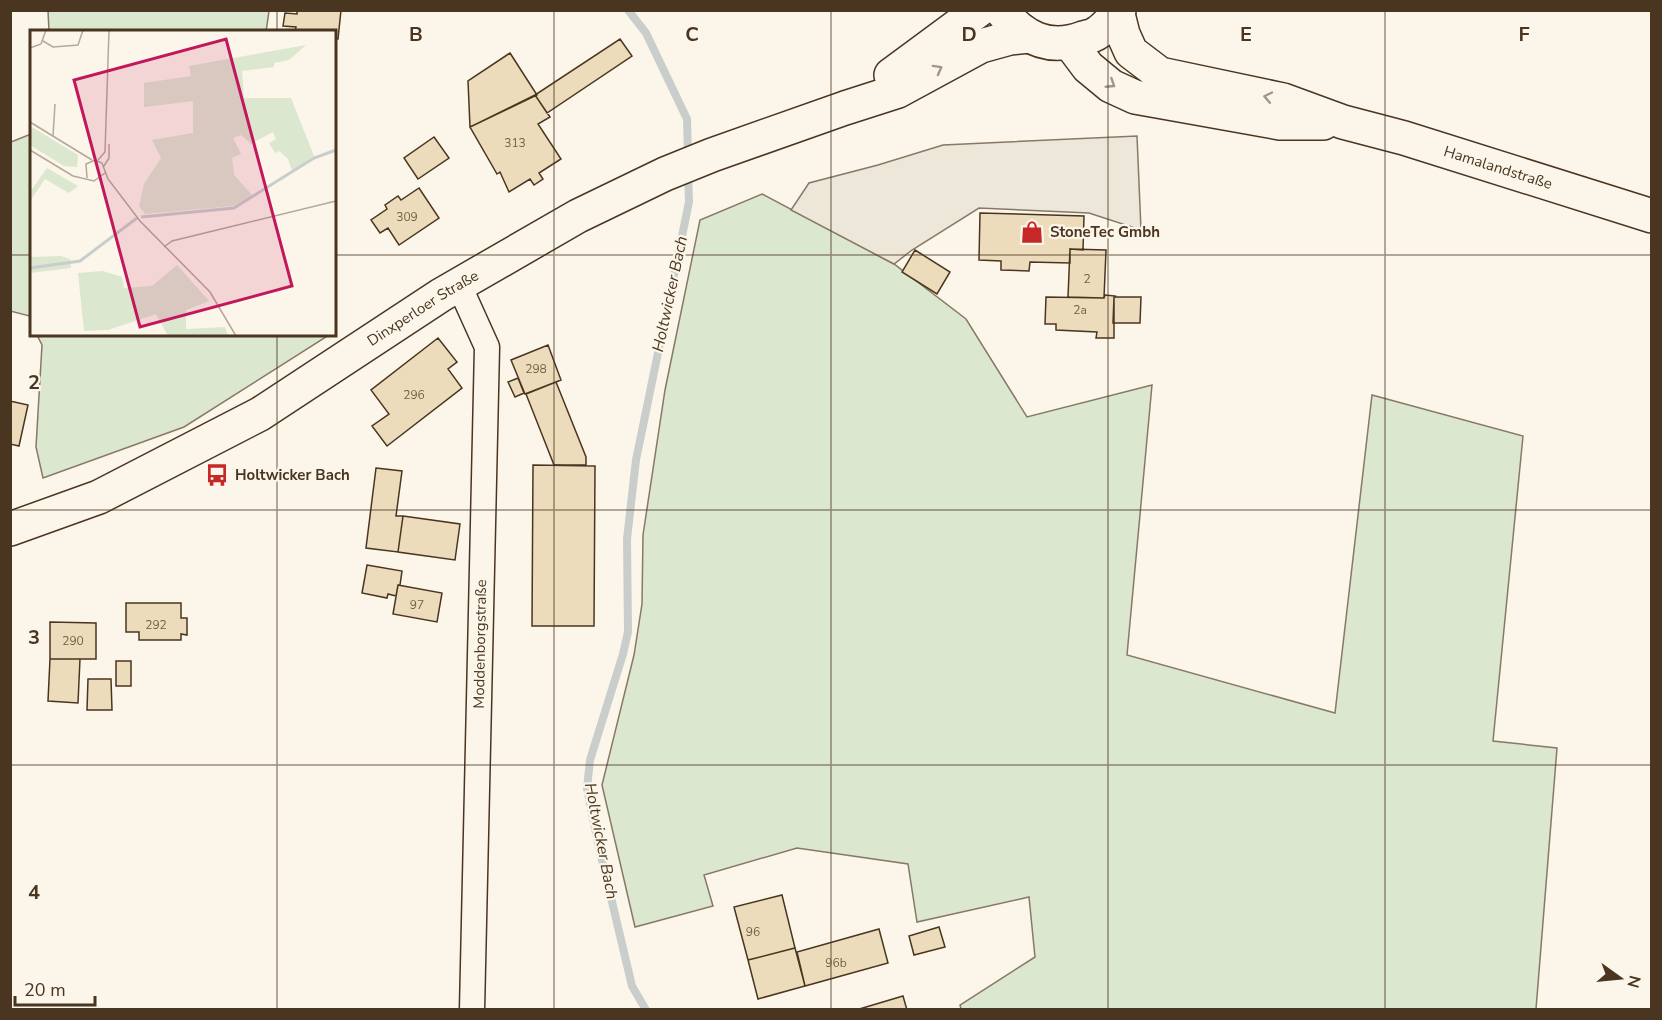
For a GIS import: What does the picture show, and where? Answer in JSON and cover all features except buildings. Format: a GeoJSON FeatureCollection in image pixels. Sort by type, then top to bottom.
{"type":"FeatureCollection","features":[{"type":"Feature","properties":{"kind":"main road","name":"Dinxperloer Straße"},"geometry":{"type":"LineString","coordinates":[[845,108],[979,10]]}},
{"type":"Feature","properties":{"kind":"main road"},"geometry":{"type":"LineString","coordinates":[[1001,10],[1012,25],[1029,36],[1049,43],[1070,44],[1097,33],[1118,12]]}},
{"type":"Feature","properties":{"kind":"main road","name":"Hamalandstraße"},"geometry":{"type":"LineString","coordinates":[[1118,12],[1123,34],[1131,52],[1160,74],[1284,100],[1343,122],[1404,138],[1652,216]]}},
{"type":"Feature","properties":{"kind":"main road","name":"Dinxperloer Straße"},"geometry":{"type":"LineString","coordinates":[[10,529],[99,497],[260,414],[431,301],[578,216],[665,174],[712,155],[898,91],[981,46],[1010,38],[1029,36]]}},
{"type":"Feature","properties":{"kind":"main road","name":"Hamalandstraße"},"geometry":{"type":"LineString","coordinates":[[1070,44],[1088,67],[1111,86],[1135,97],[1280,123],[1343,122]]}},
{"type":"Feature","properties":{"kind":"street","name":"Moddenborgstraße"},"geometry":{"type":"LineString","coordinates":[[459,285],[487,347],[471,1010]]}},
{"type":"Feature","properties":{"kind":"green space"},"geometry":{"type":"Polygon","coordinates":[[[48,10],[269,11],[266,30],[49,30],[48,10]]]}},
{"type":"Feature","properties":{"kind":"green space"},"geometry":{"type":"Polygon","coordinates":[[[30,135],[30,316],[10,311],[11,142],[30,135]]]}},
{"type":"Feature","properties":{"kind":"green space"},"geometry":{"type":"Polygon","coordinates":[[[762,194],[894,264],[966,319],[1027,417],[1152,385],[1127,655],[1335,713],[1372,395],[1523,436],[1493,741],[1557,748],[1536,1009],[961,1009],[960,1005],[1035,957],[1029,897],[917,922],[908,864],[797,848],[704,875],[713,906],[635,927],[602,785],[634,655],[642,604],[643,535],[665,390],[700,220],[762,194]]]}},
{"type":"Feature","properties":{"kind":"green space"},"geometry":{"type":"Polygon","coordinates":[[[38,336],[326,337],[184,427],[43,478],[36,447],[42,345],[38,336]]]}},
{"type":"Feature","properties":{"kind":"shaded area"},"geometry":{"type":"Polygon","coordinates":[[[1137,136],[1141,230],[1089,213],[979,208],[894,264],[791,210],[809,183],[943,145],[1137,136]]]}},
{"type":"Feature","properties":{"kind":"waterway","name":"Holtwicker Bach"},"geometry":{"type":"LineString","coordinates":[[628,10],[646,33],[687,119],[688,156]]}},
{"type":"Feature","properties":{"kind":"waterway","name":"Holtwicker Bach"},"geometry":{"type":"LineString","coordinates":[[646,1010],[632,986],[587,788],[590,760],[628,632],[627,539],[636,460],[689,202],[688,172]]}},
{"type":"Feature","properties":{"kind":"place","name":"StoneTec Gmbh"},"geometry":{"type":"Point","coordinates":[1032,232]}},
{"type":"Feature","properties":{"kind":"place","name":"Holtwicker Bach"},"geometry":{"type":"Point","coordinates":[217,475]}}]}
